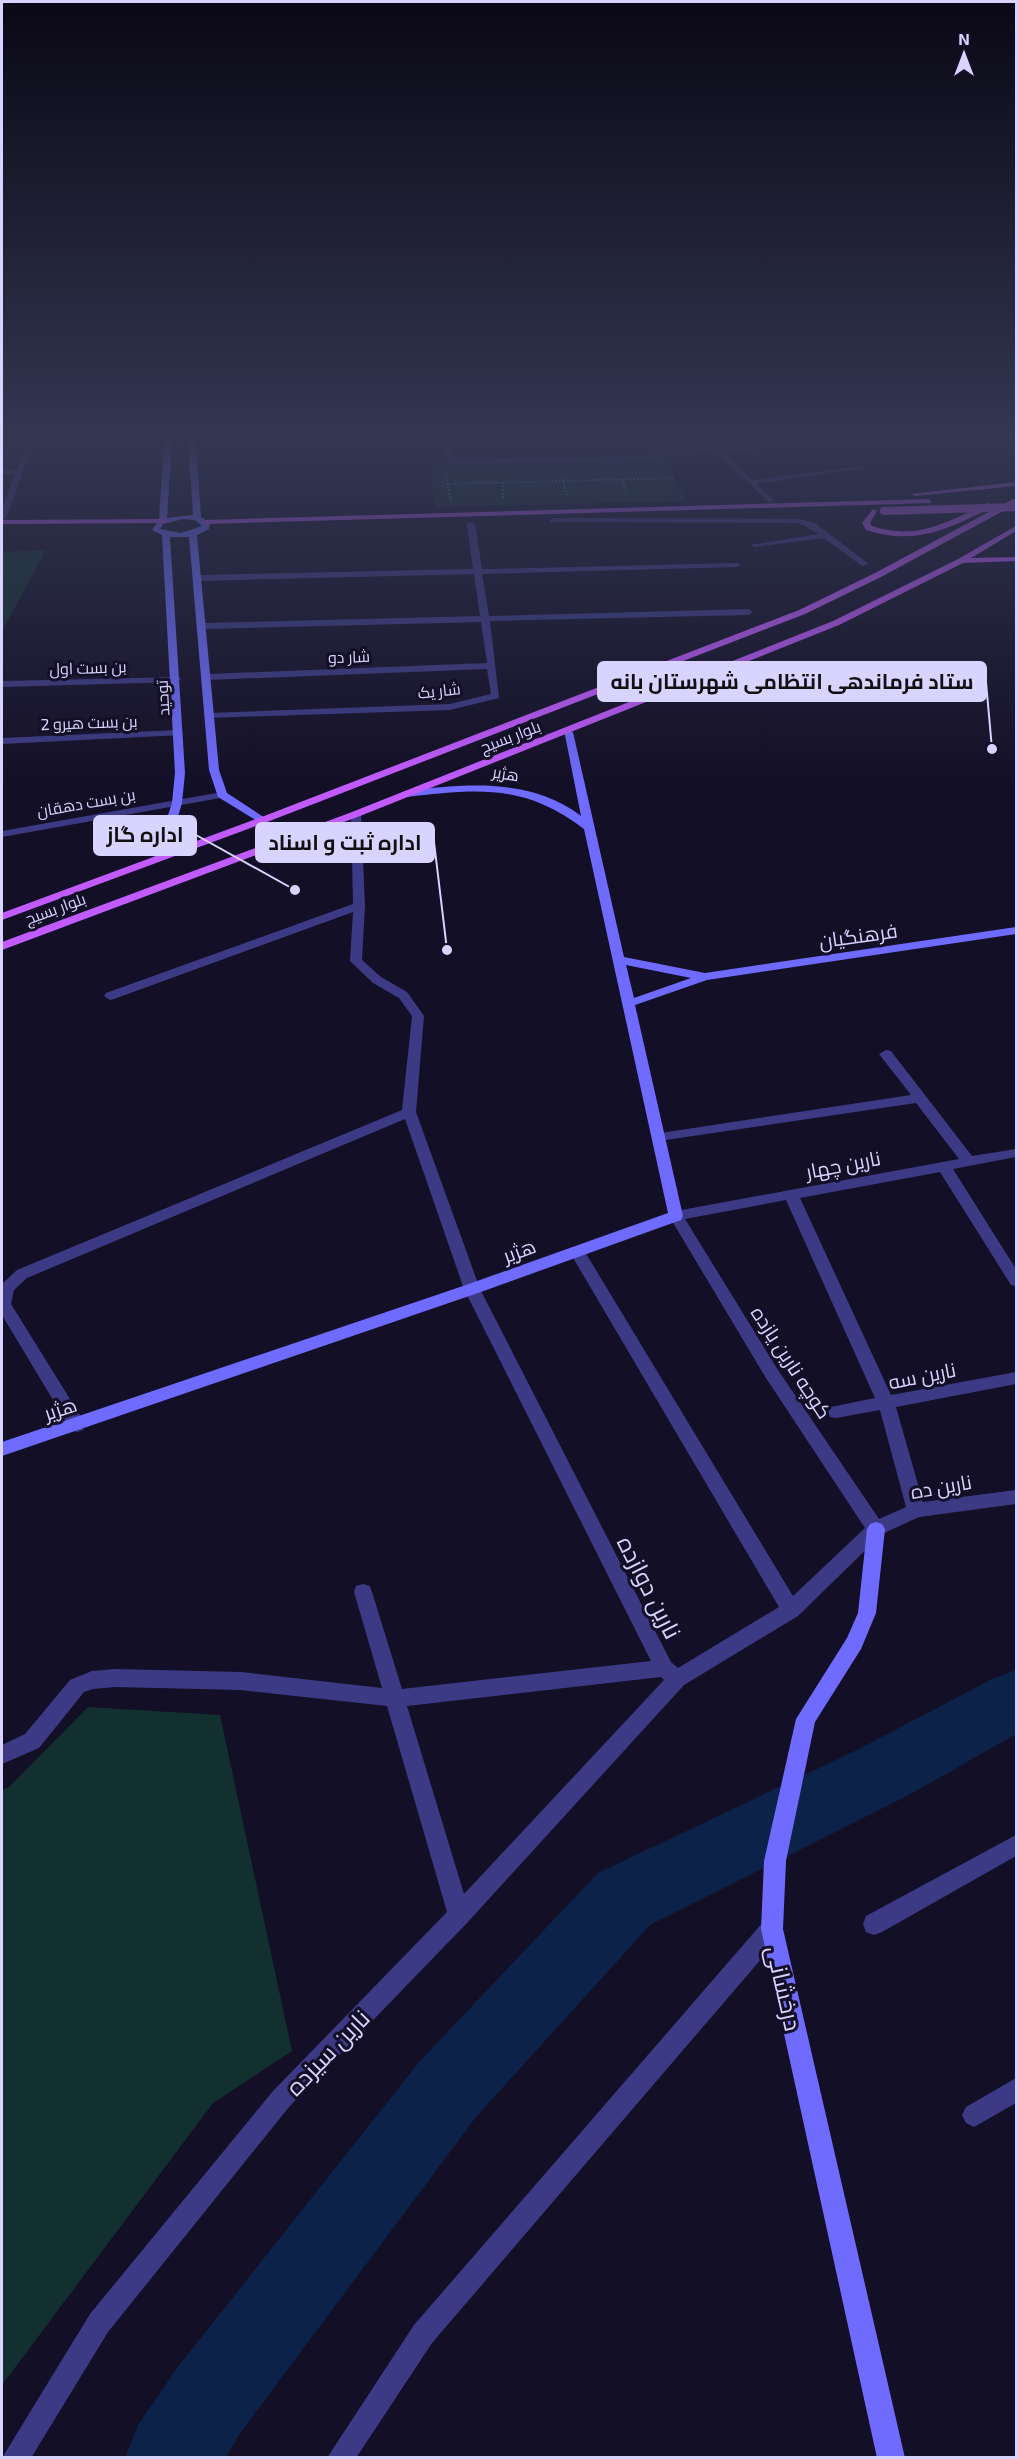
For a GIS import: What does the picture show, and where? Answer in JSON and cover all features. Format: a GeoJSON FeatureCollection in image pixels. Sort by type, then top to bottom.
{"type":"FeatureCollection","features":[{"type":"Feature","properties":{"kind":"main road","name":"بلوار بسیج"},"geometry":{"type":"LineString","coordinates":[[2,946],[568,732],[725,655],[802,612],[915,555]]}},
{"type":"Feature","properties":{"kind":"main road","name":"بلوار بسیج"},"geometry":{"type":"LineString","coordinates":[[2,917],[263,820],[725,655],[836,623],[972,555]]}},
{"type":"Feature","properties":{"kind":"main road"},"geometry":{"type":"LineString","coordinates":[[961,561],[1017,559]]}},
{"type":"Feature","properties":{"kind":"street","name":"توحید"},"geometry":{"type":"LineString","coordinates":[[160,858],[177,803],[180,773],[176,679],[182,555]]}},
{"type":"Feature","properties":{"kind":"street","name":"توحید"},"geometry":{"type":"LineString","coordinates":[[185,555],[199,578],[214,770],[222,795]]}},
{"type":"Feature","properties":{"kind":"street","name":"شار یک"},"geometry":{"type":"LineString","coordinates":[[209,716],[450,707],[496,696],[477,555]]}},
{"type":"Feature","properties":{"kind":"street"},"geometry":{"type":"LineString","coordinates":[[853,555],[866,564]]}},
{"type":"Feature","properties":{"kind":"street"},"geometry":{"type":"LineString","coordinates":[[199,578],[737,565]]}},
{"type":"Feature","properties":{"kind":"street"},"geometry":{"type":"LineString","coordinates":[[203,626],[749,612]]}},
{"type":"Feature","properties":{"kind":"street","name":"شار دو"},"geometry":{"type":"LineString","coordinates":[[207,677],[492,666]]}},
{"type":"Feature","properties":{"kind":"street","name":"بن بست اول"},"geometry":{"type":"LineString","coordinates":[[2,684],[176,679]]}},
{"type":"Feature","properties":{"kind":"street"},"geometry":{"type":"LineString","coordinates":[[568,732],[676,1215]]}},
{"type":"Feature","properties":{"kind":"street","name":"بن بست هیرو 2"},"geometry":{"type":"LineString","coordinates":[[2,741],[178,733]]}},
{"type":"Feature","properties":{"kind":"street","name":"هژیر"},"geometry":{"type":"LineString","coordinates":[[405,794],[465,788],[511,792],[561,807],[591,829]]}},
{"type":"Feature","properties":{"kind":"street"},"geometry":{"type":"LineString","coordinates":[[222,795],[263,820]]}},
{"type":"Feature","properties":{"kind":"street","name":"بن بست دهقان"},"geometry":{"type":"LineString","coordinates":[[2,836],[222,795]]}},
{"type":"Feature","properties":{"kind":"street"},"geometry":{"type":"LineString","coordinates":[[77,1425],[3,1304],[7,1288],[22,1274],[409,1112],[418,1016],[403,995],[377,980],[356,962],[358,906],[356,814]]}},
{"type":"Feature","properties":{"kind":"street"},"geometry":{"type":"LineString","coordinates":[[110,996],[358,906]]}},
{"type":"Feature","properties":{"kind":"street","name":"فرهنگیان"},"geometry":{"type":"LineString","coordinates":[[630,1003],[705,977],[1017,931]]}},
{"type":"Feature","properties":{"kind":"street","name":"فرهنگیان"},"geometry":{"type":"LineString","coordinates":[[620,960],[705,977]]}},
{"type":"Feature","properties":{"kind":"street"},"geometry":{"type":"LineString","coordinates":[[886,1054],[969,1162]]}},
{"type":"Feature","properties":{"kind":"street"},"geometry":{"type":"LineString","coordinates":[[659,1137],[920,1098]]}},
{"type":"Feature","properties":{"kind":"street","name":"نارین دوازده"},"geometry":{"type":"LineString","coordinates":[[409,1112],[472,1289],[671,1673]]}},
{"type":"Feature","properties":{"kind":"street","name":"نارین چهار"},"geometry":{"type":"LineString","coordinates":[[676,1215],[1017,1153]]}},
{"type":"Feature","properties":{"kind":"street"},"geometry":{"type":"LineString","coordinates":[[944,1167],[1017,1281]]}},
{"type":"Feature","properties":{"kind":"street"},"geometry":{"type":"LineString","coordinates":[[791,1195],[886,1403],[916,1510]]}},
{"type":"Feature","properties":{"kind":"street","name":"هژیر"},"geometry":{"type":"LineString","coordinates":[[2,1449],[472,1289],[676,1215]]}},
{"type":"Feature","properties":{"kind":"street","name":"کوچه نارین یازده"},"geometry":{"type":"LineString","coordinates":[[676,1215],[772,1374],[876,1529]]}},
{"type":"Feature","properties":{"kind":"street"},"geometry":{"type":"LineString","coordinates":[[577,1251],[791,1610]]}},
{"type":"Feature","properties":{"kind":"street","name":"نارین سه"},"geometry":{"type":"LineString","coordinates":[[836,1412],[1017,1378]]}},
{"type":"Feature","properties":{"kind":"street","name":"نارین ده"},"geometry":{"type":"LineString","coordinates":[[876,1529],[916,1510],[1017,1497]]}},
{"type":"Feature","properties":{"kind":"street"},"geometry":{"type":"LineString","coordinates":[[2,1755],[32,1741],[76,1686],[92,1680],[115,1678],[241,1681],[396,1698],[671,1673],[791,1610],[876,1529]]}},
{"type":"Feature","properties":{"kind":"street","name":"درخشانی"},"geometry":{"type":"LineString","coordinates":[[876,1529],[867,1613],[854,1643],[806,1719],[775,1861],[772,1929],[891,2457]]}},
{"type":"Feature","properties":{"kind":"street"},"geometry":{"type":"LineString","coordinates":[[363,1592],[459,1915]]}},
{"type":"Feature","properties":{"kind":"street","name":"نارین سیزده"},"geometry":{"type":"LineString","coordinates":[[15,2457],[99,2323],[281,2099],[459,1915],[671,1673]]}},
{"type":"Feature","properties":{"kind":"street"},"geometry":{"type":"LineString","coordinates":[[874,1924],[1017,1845]]}},
{"type":"Feature","properties":{"kind":"street"},"geometry":{"type":"LineString","coordinates":[[340,2457],[423,2334],[772,1929]]}},
{"type":"Feature","properties":{"kind":"street"},"geometry":{"type":"LineString","coordinates":[[974,2115],[1017,2090]]}},
{"type":"Feature","properties":{"kind":"green space"},"geometry":{"type":"Polygon","coordinates":[[[2,555],[43,555],[2,631],[2,555]]]}},
{"type":"Feature","properties":{"kind":"green space"},"geometry":{"type":"Polygon","coordinates":[[[88,1707],[220,1715],[292,2051],[213,2103],[2,2385],[2,1790],[8,1788],[88,1707]]]}},
{"type":"Feature","properties":{"kind":"waterway"},"geometry":{"type":"LineString","coordinates":[[171,2458],[209,2400],[448,2089],[624,1899],[884,1772],[1016,1700]]}},
{"type":"Feature","properties":{"kind":"place","name":"ستاد فرماندهی انتظامی شهرستان بانه"},"geometry":{"type":"Point","coordinates":[992,749]}},
{"type":"Feature","properties":{"kind":"place","name":"اداره گاز"},"geometry":{"type":"Point","coordinates":[295,890]}},
{"type":"Feature","properties":{"kind":"place","name":"اداره ثبت و اسناد"},"geometry":{"type":"Point","coordinates":[447,950]}}]}
